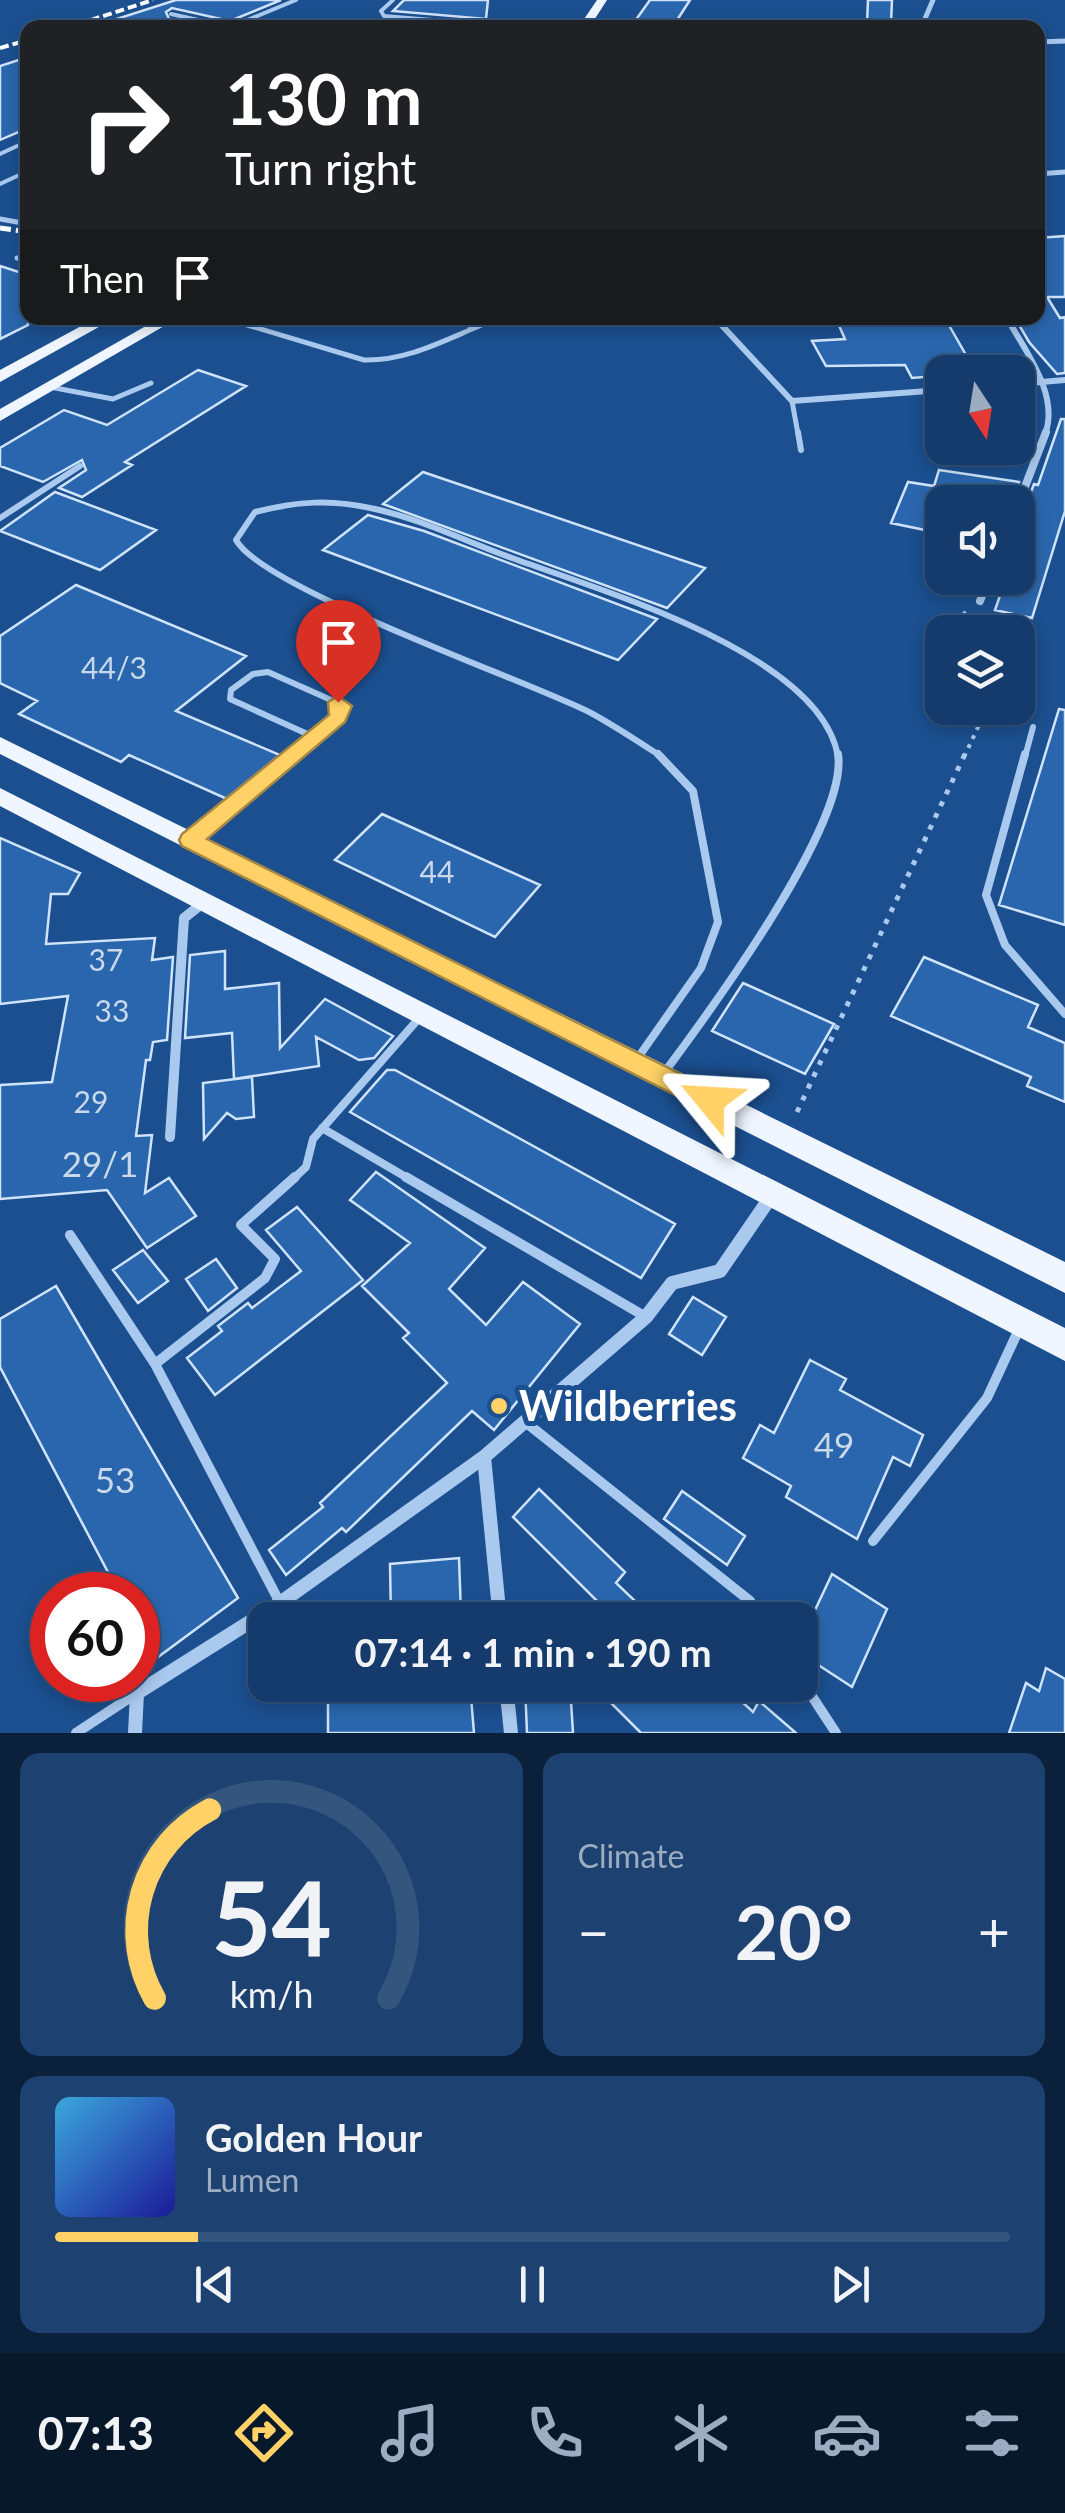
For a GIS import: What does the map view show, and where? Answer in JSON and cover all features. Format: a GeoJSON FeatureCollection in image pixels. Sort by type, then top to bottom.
{"type":"FeatureCollection","features":[{"type":"Feature","properties":{"kind":"main road"},"geometry":{"type":"LineString","coordinates":[[0,377],[94,325]]}},
{"type":"Feature","properties":{"kind":"main road"},"geometry":{"type":"LineString","coordinates":[[99,325],[96,332],[104,337],[136,338]]}},
{"type":"Feature","properties":{"kind":"main road"},"geometry":{"type":"LineString","coordinates":[[0,416],[158,325]]}},
{"type":"Feature","properties":{"kind":"main road"},"geometry":{"type":"LineString","coordinates":[[0,745],[1065,1278]]}},
{"type":"Feature","properties":{"kind":"main road"},"geometry":{"type":"LineString","coordinates":[[0,796],[1065,1345]]}},
{"type":"Feature","properties":{"kind":"street"},"geometry":{"type":"LineString","coordinates":[[721,325],[792,401],[925,391]]}},
{"type":"Feature","properties":{"kind":"street"},"geometry":{"type":"LineString","coordinates":[[1011,325],[1043,382],[1049,424],[1026,485]]}},
{"type":"Feature","properties":{"kind":"street"},"geometry":{"type":"LineString","coordinates":[[1035,383],[1065,380]]}},
{"type":"Feature","properties":{"kind":"street"},"geometry":{"type":"LineString","coordinates":[[980,601],[982,595]]}},
{"type":"Feature","properties":{"kind":"street"},"geometry":{"type":"LineString","coordinates":[[170,1137],[184,918],[205,902]]}},
{"type":"Feature","properties":{"kind":"street"},"geometry":{"type":"LineString","coordinates":[[283,1602],[484,1457],[646,1316],[672,1283],[720,1272],[772,1194]]}},
{"type":"Feature","properties":{"kind":"street"},"geometry":{"type":"LineString","coordinates":[[484,1457],[498,1602]]}},
{"type":"Feature","properties":{"kind":"street"},"geometry":{"type":"LineString","coordinates":[[160,1678],[248,1624]]}},
{"type":"Feature","properties":{"kind":"street"},"geometry":{"type":"LineString","coordinates":[[135,1733],[137,1702]]}},
{"type":"Feature","properties":{"kind":"street"},"geometry":{"type":"LineString","coordinates":[[507,1702],[510,1733]]}},
{"type":"Feature","properties":{"kind":"lane"},"geometry":{"type":"LineString","coordinates":[[246,20],[296,0]]}},
{"type":"Feature","properties":{"kind":"lane"},"geometry":{"type":"LineString","coordinates":[[393,0],[381,11],[384,16],[426,20]]}},
{"type":"Feature","properties":{"kind":"lane"},"geometry":{"type":"LineString","coordinates":[[171,14],[198,20]]}},
{"type":"Feature","properties":{"kind":"lane"},"geometry":{"type":"LineString","coordinates":[[247,325],[364,360],[387,363],[410,358],[476,325]]}},
{"type":"Feature","properties":{"kind":"lane"},"geometry":{"type":"LineString","coordinates":[[50,387],[113,399],[152,383]]}},
{"type":"Feature","properties":{"kind":"lane"},"geometry":{"type":"LineString","coordinates":[[792,401],[801,450]]}},
{"type":"Feature","properties":{"kind":"lane"},"geometry":{"type":"LineString","coordinates":[[0,518],[80,466]]}},
{"type":"Feature","properties":{"kind":"lane"},"geometry":{"type":"LineString","coordinates":[[302,500],[376,509],[662,613],[762,664],[808,698],[835,735],[840,767],[830,811],[738,973],[648,1069],[701,968],[718,922],[693,791],[666,759],[591,713],[298,586],[242,551],[236,540],[255,512],[302,500]]}},
{"type":"Feature","properties":{"kind":"lane"},"geometry":{"type":"LineString","coordinates":[[190,840],[314,738],[338,718],[342,706],[268,672],[244,679],[228,694],[314,738]]}},
{"type":"Feature","properties":{"kind":"lane"},"geometry":{"type":"LineString","coordinates":[[1032,726],[986,895],[990,919],[1013,958],[1065,1014]]}},
{"type":"Feature","properties":{"kind":"lane"},"geometry":{"type":"LineString","coordinates":[[156,1364],[265,1278],[275,1259],[242,1225],[306,1167],[313,1139],[423,1014]]}},
{"type":"Feature","properties":{"kind":"lane"},"geometry":{"type":"LineString","coordinates":[[322,1128],[646,1316]]}},
{"type":"Feature","properties":{"kind":"lane"},"geometry":{"type":"LineString","coordinates":[[70,1235],[156,1364],[279,1602]]}},
{"type":"Feature","properties":{"kind":"lane"},"geometry":{"type":"LineString","coordinates":[[873,1541],[988,1398],[1022,1323]]}},
{"type":"Feature","properties":{"kind":"lane"},"geometry":{"type":"LineString","coordinates":[[524,1421],[750,1602]]}},
{"type":"Feature","properties":{"kind":"lane"},"geometry":{"type":"LineString","coordinates":[[76,1733],[122,1702]]}},
{"type":"Feature","properties":{"kind":"lane"},"geometry":{"type":"LineString","coordinates":[[816,1702],[836,1733]]}},
{"type":"Feature","properties":{"kind":"path"},"geometry":{"type":"LineString","coordinates":[[797,1113],[979,725]]}},
{"type":"Feature","properties":{"kind":"building"},"geometry":{"type":"Polygon","coordinates":[[[176,0],[281,0],[232,20],[172,8],[166,12],[173,20],[113,20],[176,0]]]}},
{"type":"Feature","properties":{"kind":"building"},"geometry":{"type":"Polygon","coordinates":[[[404,0],[488,0],[486,19],[393,11],[404,0]]]}},
{"type":"Feature","properties":{"kind":"building"},"geometry":{"type":"Polygon","coordinates":[[[650,0],[690,0],[677,20],[636,20],[650,0]]]}},
{"type":"Feature","properties":{"kind":"building"},"geometry":{"type":"Polygon","coordinates":[[[868,0],[892,0],[891,20],[867,20],[868,0]]]}},
{"type":"Feature","properties":{"kind":"building"},"geometry":{"type":"Polygon","coordinates":[[[20,60],[20,131],[0,140],[0,66],[20,60]]]}},
{"type":"Feature","properties":{"kind":"building"},"geometry":{"type":"Polygon","coordinates":[[[1065,236],[1065,297],[1047,297],[1060,318],[1065,317],[1065,373],[1057,374],[1019,325],[1045,325],[1045,237],[1065,236]]]}},
{"type":"Feature","properties":{"kind":"building"},"geometry":{"type":"Polygon","coordinates":[[[0,266],[20,272],[20,325],[28,325],[0,339],[0,266]]]}},
{"type":"Feature","properties":{"kind":"building"},"geometry":{"type":"Polygon","coordinates":[[[839,325],[949,325],[966,355],[925,355],[925,377],[912,378],[905,365],[826,366],[812,341],[845,339],[839,325]]]}},
{"type":"Feature","properties":{"kind":"building"},"geometry":{"type":"Polygon","coordinates":[[[198,370],[246,386],[125,462],[132,465],[82,497],[59,488],[86,470],[82,460],[43,482],[0,466],[0,448],[64,410],[107,425],[198,370]]]}},
{"type":"Feature","properties":{"kind":"building"},"geometry":{"type":"Polygon","coordinates":[[[1061,419],[1065,419],[1065,511],[1033,615],[995,610],[1000,595],[1035,595],[1034,485],[1034,484],[1038,485],[1061,419]]]}},
{"type":"Feature","properties":{"kind":"building"},"geometry":{"type":"Polygon","coordinates":[[[939,470],[1019,482],[1018,485],[934,485],[939,470]]]}},
{"type":"Feature","properties":{"kind":"building"},"geometry":{"type":"Polygon","coordinates":[[[423,472],[705,568],[667,608],[383,504],[423,472]]]}},
{"type":"Feature","properties":{"kind":"building"},"geometry":{"type":"Polygon","coordinates":[[[908,482],[928,485],[925,530],[891,523],[908,482]]]}},
{"type":"Feature","properties":{"kind":"building"},"geometry":{"type":"Polygon","coordinates":[[[55,492],[156,530],[100,570],[0,531],[55,492]]]}},
{"type":"Feature","properties":{"kind":"building"},"geometry":{"type":"Polygon","coordinates":[[[368,515],[424,531],[657,619],[618,660],[323,550],[368,515]]]}},
{"type":"Feature","properties":{"kind":"building"},"geometry":{"type":"Polygon","coordinates":[[[76,585],[246,656],[176,711],[280,755],[227,799],[129,755],[121,762],[19,714],[37,701],[0,683],[0,636],[76,585]]]}},
{"type":"Feature","properties":{"kind":"building"},"geometry":{"type":"Polygon","coordinates":[[[1059,709],[1065,710],[1065,925],[999,905],[1059,709]]]}},
{"type":"Feature","properties":{"kind":"building"},"geometry":{"type":"Polygon","coordinates":[[[382,814],[540,885],[495,937],[335,860],[382,814]]]}},
{"type":"Feature","properties":{"kind":"building"},"geometry":{"type":"Polygon","coordinates":[[[0,838],[80,873],[68,894],[51,894],[46,944],[155,938],[152,960],[173,957],[167,1040],[153,1042],[150,1060],[146,1060],[136,1136],[152,1135],[145,1193],[169,1178],[196,1216],[147,1248],[107,1190],[0,1199],[0,1085],[52,1082],[68,996],[0,1004],[0,838]]]}},
{"type":"Feature","properties":{"kind":"building"},"geometry":{"type":"Polygon","coordinates":[[[225,951],[225,989],[279,983],[280,1048],[325,999],[393,1036],[374,1058],[359,1060],[316,1037],[319,1066],[234,1079],[232,1033],[185,1038],[190,955],[225,951]]]}},
{"type":"Feature","properties":{"kind":"building"},"geometry":{"type":"Polygon","coordinates":[[[924,957],[1038,1005],[1028,1027],[1065,1043],[1065,1102],[1027,1086],[1031,1077],[891,1016],[924,957]]]}},
{"type":"Feature","properties":{"kind":"building"},"geometry":{"type":"Polygon","coordinates":[[[743,983],[834,1024],[805,1074],[712,1031],[743,983]]]}},
{"type":"Feature","properties":{"kind":"building"},"geometry":{"type":"Polygon","coordinates":[[[387,1070],[395,1070],[675,1224],[641,1278],[350,1112],[387,1070]]]}},
{"type":"Feature","properties":{"kind":"building"},"geometry":{"type":"Polygon","coordinates":[[[252,1077],[254,1117],[236,1119],[227,1113],[204,1139],[203,1083],[252,1077]]]}},
{"type":"Feature","properties":{"kind":"building"},"geometry":{"type":"Polygon","coordinates":[[[376,1172],[485,1248],[449,1289],[486,1325],[523,1282],[580,1324],[494,1430],[472,1411],[346,1532],[342,1528],[286,1575],[269,1550],[323,1507],[320,1503],[447,1383],[403,1338],[409,1333],[362,1286],[410,1243],[350,1200],[376,1172]]]}},
{"type":"Feature","properties":{"kind":"building"},"geometry":{"type":"Polygon","coordinates":[[[297,1207],[363,1280],[215,1395],[187,1358],[222,1331],[218,1326],[248,1303],[252,1308],[301,1271],[266,1230],[297,1207]]]}},
{"type":"Feature","properties":{"kind":"building"},"geometry":{"type":"Polygon","coordinates":[[[143,1250],[168,1281],[138,1303],[113,1270],[143,1250]]]}},
{"type":"Feature","properties":{"kind":"building"},"geometry":{"type":"Polygon","coordinates":[[[216,1259],[237,1288],[208,1311],[186,1279],[216,1259]]]}},
{"type":"Feature","properties":{"kind":"building"},"geometry":{"type":"Polygon","coordinates":[[[56,1286],[238,1598],[160,1656],[160,1572],[108,1572],[0,1367],[0,1319],[56,1286]]]}},
{"type":"Feature","properties":{"kind":"building"},"geometry":{"type":"Polygon","coordinates":[[[693,1297],[726,1317],[702,1355],[669,1334],[693,1297]]]}},
{"type":"Feature","properties":{"kind":"building"},"geometry":{"type":"Polygon","coordinates":[[[810,1360],[846,1379],[840,1390],[923,1435],[910,1466],[893,1457],[857,1539],[786,1497],[791,1486],[743,1458],[760,1425],[774,1433],[810,1360]]]}},
{"type":"Feature","properties":{"kind":"building"},"geometry":{"type":"Polygon","coordinates":[[[539,1489],[625,1572],[616,1583],[636,1602],[598,1602],[513,1517],[539,1489]]]}},
{"type":"Feature","properties":{"kind":"building"},"geometry":{"type":"Polygon","coordinates":[[[682,1491],[745,1536],[727,1565],[664,1519],[682,1491]]]}},
{"type":"Feature","properties":{"kind":"building"},"geometry":{"type":"Polygon","coordinates":[[[459,1558],[461,1602],[391,1602],[390,1564],[459,1558]]]}},
{"type":"Feature","properties":{"kind":"building"},"geometry":{"type":"Polygon","coordinates":[[[832,1574],[887,1609],[852,1687],[818,1665],[818,1604],[832,1574]]]}},
{"type":"Feature","properties":{"kind":"building"},"geometry":{"type":"Polygon","coordinates":[[[1046,1668],[1065,1679],[1065,1733],[1009,1733],[1026,1683],[1039,1691],[1046,1668]]]}},
{"type":"Feature","properties":{"kind":"building"},"geometry":{"type":"Polygon","coordinates":[[[328,1702],[471,1702],[474,1733],[328,1733],[328,1702]]]}},
{"type":"Feature","properties":{"kind":"building"},"geometry":{"type":"Polygon","coordinates":[[[526,1702],[571,1702],[573,1733],[527,1733],[526,1702]]]}},
{"type":"Feature","properties":{"kind":"building"},"geometry":{"type":"Polygon","coordinates":[[[610,1702],[742,1702],[753,1712],[760,1702],[796,1733],[641,1733],[610,1702]]]}},
{"type":"Feature","properties":{"kind":"railway"},"geometry":{"type":"LineString","coordinates":[[91,20],[153,0]]}},
{"type":"Feature","properties":{"kind":"railway"},"geometry":{"type":"LineString","coordinates":[[0,48],[20,42]]}},
{"type":"Feature","properties":{"kind":"railway"},"geometry":{"type":"LineString","coordinates":[[0,228],[20,231]]}},
{"type":"Feature","properties":{"kind":"place","name":"Wildberries"},"geometry":{"type":"Point","coordinates":[499,1406]}},
{"type":"Feature","properties":{"kind":"route"},"geometry":{"type":"LineString","coordinates":[[338,702],[342,706],[338,718],[190,840],[710,1100]]}}]}
